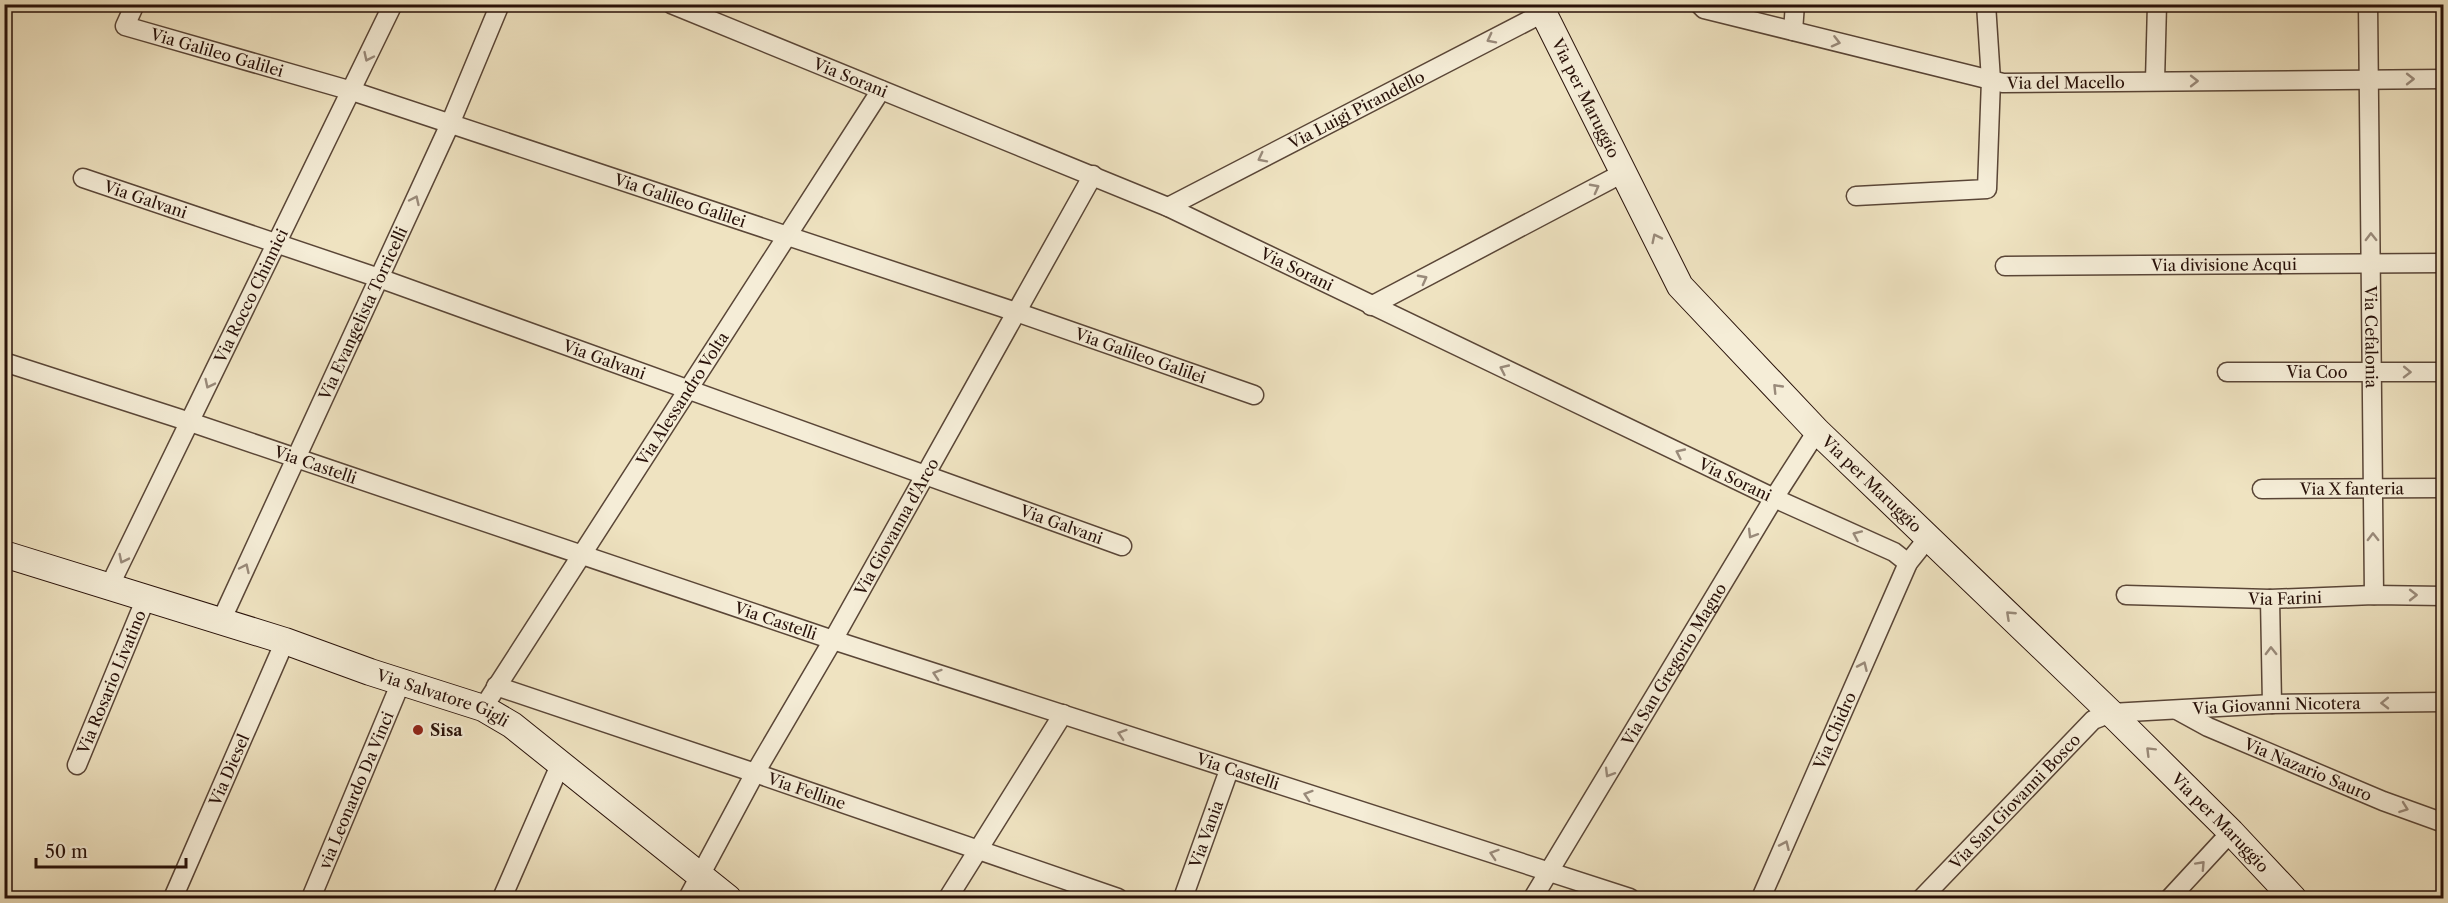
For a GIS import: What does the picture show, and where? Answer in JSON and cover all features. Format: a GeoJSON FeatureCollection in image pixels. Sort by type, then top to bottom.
{"type":"FeatureCollection","features":[{"type":"Feature","properties":{"kind":"street","name":"Via Galileo Galilei"},"geometry":{"type":"LineString","coordinates":[[135,4],[125,26],[352,91],[1016,312],[1254,394]]}},
{"type":"Feature","properties":{"kind":"street","name":"Via Rocco Chinnici"},"geometry":{"type":"LineString","coordinates":[[109,587],[393,4]]}},
{"type":"Feature","properties":{"kind":"street","name":"Via Evangelista Torricelli"},"geometry":{"type":"LineString","coordinates":[[221,621],[450,124],[500,4]]}},
{"type":"Feature","properties":{"kind":"street","name":"Via del Macello"},"geometry":{"type":"LineString","coordinates":[[1699,4],[1704,9],[2003,83],[2444,79]]}},
{"type":"Feature","properties":{"kind":"street"},"geometry":{"type":"LineString","coordinates":[[1793,31],[1795,4]]}},
{"type":"Feature","properties":{"kind":"street"},"geometry":{"type":"LineString","coordinates":[[1856,196],[1987,189],[1991,80],[1986,4]]}},
{"type":"Feature","properties":{"kind":"street"},"geometry":{"type":"LineString","coordinates":[[2155,81],[2157,4]]}},
{"type":"Feature","properties":{"kind":"street","name":"Via Cefalonia"},"geometry":{"type":"LineString","coordinates":[[2368,4],[2374,595]]}},
{"type":"Feature","properties":{"kind":"street","name":"Via Sorani"},"geometry":{"type":"LineString","coordinates":[[674,5],[1168,207],[1774,498],[1894,552],[1908,563]]}},
{"type":"Feature","properties":{"kind":"street","name":"Via per Maruggio"},"geometry":{"type":"LineString","coordinates":[[1541,8],[1680,286],[1817,431],[2111,713],[2231,832],[2293,898]]}},
{"type":"Feature","properties":{"kind":"street","name":"Via Luigi Pirandello"},"geometry":{"type":"LineString","coordinates":[[1168,207],[1541,8]]}},
{"type":"Feature","properties":{"kind":"street","name":"Via Alessandro Volta"},"geometry":{"type":"LineString","coordinates":[[483,708],[881,90]]}},
{"type":"Feature","properties":{"kind":"street"},"geometry":{"type":"LineString","coordinates":[[1371,306],[1623,173]]}},
{"type":"Feature","properties":{"kind":"street","name":"Via Giovanna d'Arco"},"geometry":{"type":"LineString","coordinates":[[693,888],[755,773],[833,640],[1093,176]]}},
{"type":"Feature","properties":{"kind":"street","name":"Via Galvani"},"geometry":{"type":"LineString","coordinates":[[83,178],[379,278],[1122,546]]}},
{"type":"Feature","properties":{"kind":"street","name":"Via divisione Acqui"},"geometry":{"type":"LineString","coordinates":[[2005,266],[2444,263]]}},
{"type":"Feature","properties":{"kind":"street","name":"Via Castelli"},"geometry":{"type":"LineString","coordinates":[[4,362],[190,422],[833,640],[1630,898]]}},
{"type":"Feature","properties":{"kind":"street","name":"Via Coo"},"geometry":{"type":"LineString","coordinates":[[2227,372],[2444,372]]}},
{"type":"Feature","properties":{"kind":"street","name":"Via San Gregorio Magno"},"geometry":{"type":"LineString","coordinates":[[1533,898],[1774,498],[1817,431]]}},
{"type":"Feature","properties":{"kind":"street","name":"Via X fanteria"},"geometry":{"type":"LineString","coordinates":[[2262,489],[2444,489]]}},
{"type":"Feature","properties":{"kind":"street","name":"Via Chidro"},"geometry":{"type":"LineString","coordinates":[[1761,898],[1908,563],[1928,538]]}},
{"type":"Feature","properties":{"kind":"street","name":"Via Salvatore Gigli"},"geometry":{"type":"LineString","coordinates":[[4,554],[285,641],[483,708],[512,725],[560,765],[693,888],[729,898]]}},
{"type":"Feature","properties":{"kind":"street","name":"Via Farini"},"geometry":{"type":"LineString","coordinates":[[2126,595],[2270,599],[2374,595],[2444,596]]}},
{"type":"Feature","properties":{"kind":"street","name":"Via Rosario Livatino"},"geometry":{"type":"LineString","coordinates":[[77,765],[146,598]]}},
{"type":"Feature","properties":{"kind":"street"},"geometry":{"type":"LineString","coordinates":[[2270,599],[2272,704]]}},
{"type":"Feature","properties":{"kind":"street","name":"Via Diesel"},"geometry":{"type":"LineString","coordinates":[[173,898],[285,641]]}},
{"type":"Feature","properties":{"kind":"street","name":"via Leonardo Da Vinci"},"geometry":{"type":"LineString","coordinates":[[311,898],[401,682]]}},
{"type":"Feature","properties":{"kind":"street","name":"Via Felline"},"geometry":{"type":"LineString","coordinates":[[496,686],[1118,898]]}},
{"type":"Feature","properties":{"kind":"street","name":"Via Giovanni Nicotera"},"geometry":{"type":"LineString","coordinates":[[2111,713],[2272,704],[2444,702]]}},
{"type":"Feature","properties":{"kind":"street","name":"Via Nazario Sauro"},"geometry":{"type":"LineString","coordinates":[[2177,710],[2208,728],[2383,801],[2444,823]]}},
{"type":"Feature","properties":{"kind":"street","name":"Via San Giovanni Bosco"},"geometry":{"type":"LineString","coordinates":[[1922,898],[2093,720],[2111,713]]}},
{"type":"Feature","properties":{"kind":"street"},"geometry":{"type":"LineString","coordinates":[[948,898],[1063,714]]}},
{"type":"Feature","properties":{"kind":"street"},"geometry":{"type":"LineString","coordinates":[[502,898],[560,765]]}},
{"type":"Feature","properties":{"kind":"street","name":"Via Vania"},"geometry":{"type":"LineString","coordinates":[[1183,898],[1229,770]]}},
{"type":"Feature","properties":{"kind":"street"},"geometry":{"type":"LineString","coordinates":[[2170,898],[2231,832]]}},
{"type":"Feature","properties":{"kind":"place","name":"Sisa"},"geometry":{"type":"Point","coordinates":[418,730]}}]}
